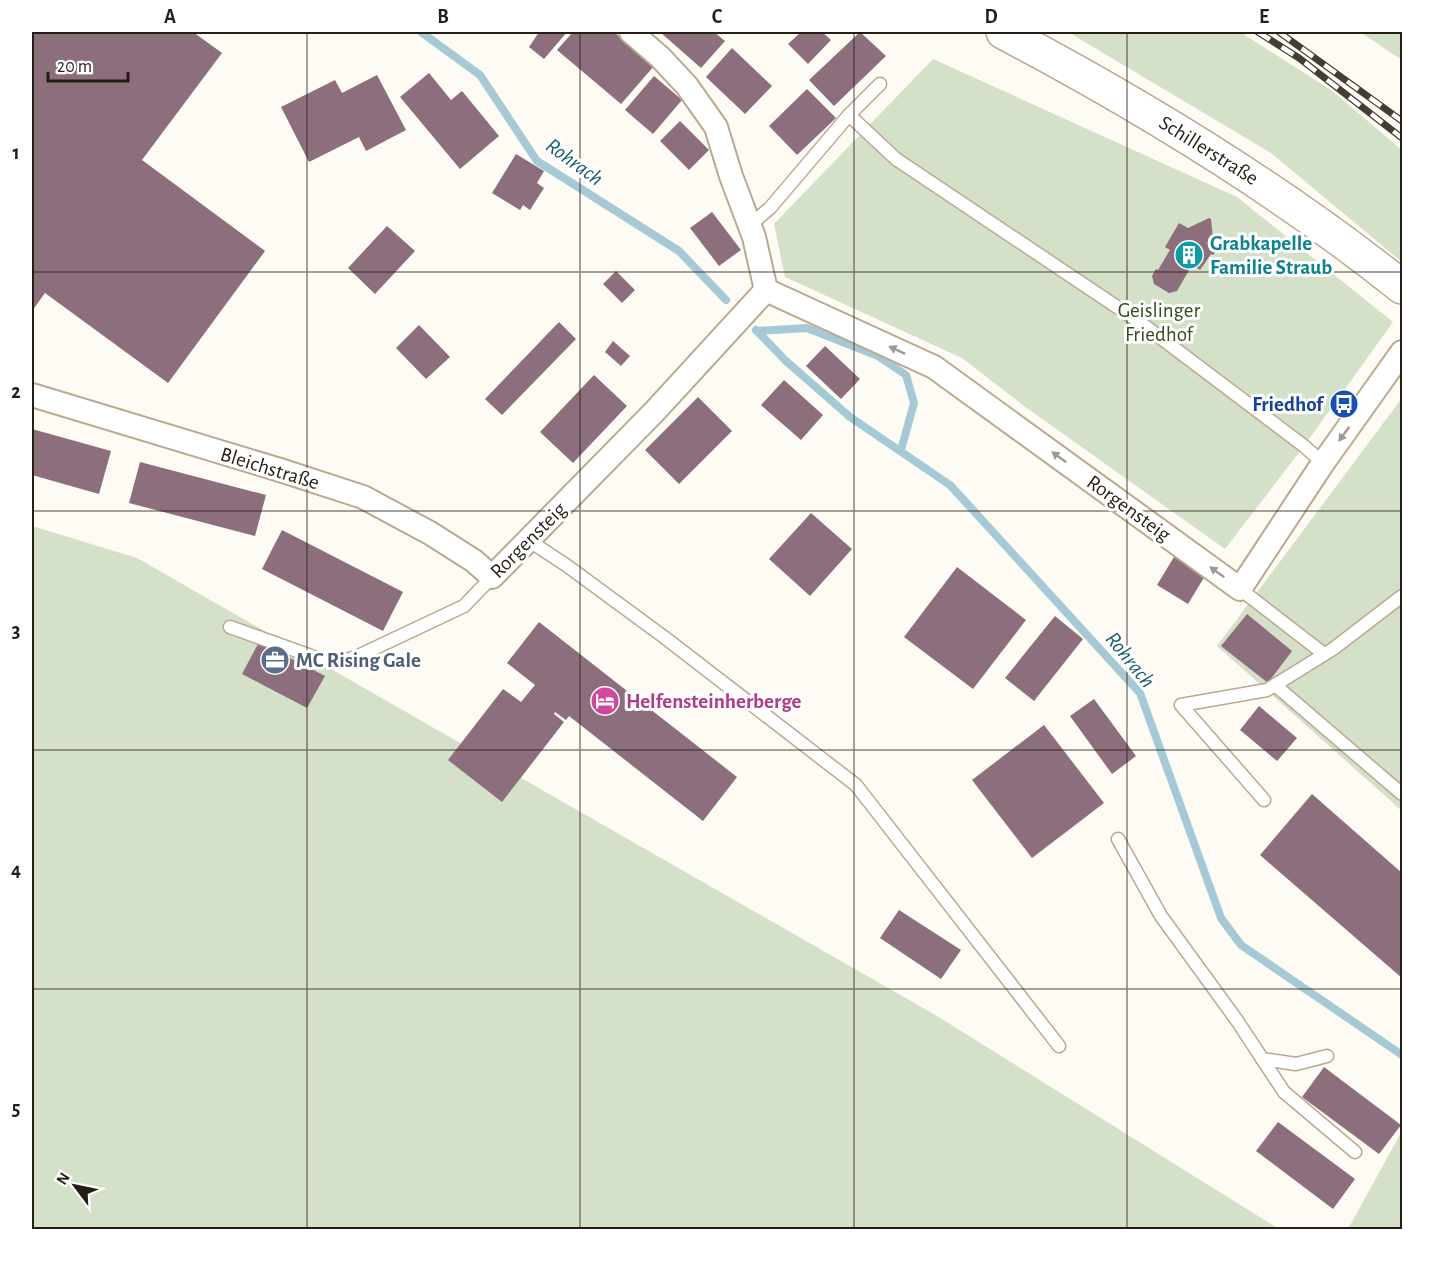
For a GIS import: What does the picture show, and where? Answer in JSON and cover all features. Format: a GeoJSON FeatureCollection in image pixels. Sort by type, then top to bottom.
{"type":"FeatureCollection","features":[{"type":"Feature","properties":{"kind":"main road","name":"Schillerstraße"},"geometry":{"type":"LineString","coordinates":[[1003,32],[1082,73],[1172,125],[1344,240],[1402,287]]}},
{"type":"Feature","properties":{"kind":"street"},"geometry":{"type":"LineString","coordinates":[[631,32],[660,57],[687,86],[716,128],[750,225],[766,290]]}},
{"type":"Feature","properties":{"kind":"street","name":"Rorgensteig"},"geometry":{"type":"LineString","coordinates":[[492,577],[655,411],[766,290],[934,367],[1240,589]]}},
{"type":"Feature","properties":{"kind":"street"},"geometry":{"type":"LineString","coordinates":[[1240,589],[1323,463],[1402,352]]}},
{"type":"Feature","properties":{"kind":"street","name":"Bleichstraße"},"geometry":{"type":"LineString","coordinates":[[32,395],[363,497],[430,533],[474,561],[492,577]]}},
{"type":"Feature","properties":{"kind":"lane"},"geometry":{"type":"LineString","coordinates":[[750,225],[770,208],[849,115],[879,84]]}},
{"type":"Feature","properties":{"kind":"lane"},"geometry":{"type":"LineString","coordinates":[[849,115],[896,159],[1141,323],[1304,446],[1323,463]]}},
{"type":"Feature","properties":{"kind":"lane"},"geometry":{"type":"LineString","coordinates":[[528,540],[664,637],[856,785],[1059,1046]]}},
{"type":"Feature","properties":{"kind":"lane","name":"Rorgensteig"},"geometry":{"type":"LineString","coordinates":[[230,627],[328,662],[340,662],[388,643],[464,606],[492,577]]}},
{"type":"Feature","properties":{"kind":"lane"},"geometry":{"type":"LineString","coordinates":[[1240,589],[1324,654]]}},
{"type":"Feature","properties":{"kind":"lane"},"geometry":{"type":"LineString","coordinates":[[1264,800],[1181,705],[1267,690],[1324,654],[1402,596]]}},
{"type":"Feature","properties":{"kind":"lane"},"geometry":{"type":"LineString","coordinates":[[1275,685],[1402,794]]}},
{"type":"Feature","properties":{"kind":"lane"},"geometry":{"type":"LineString","coordinates":[[1118,839],[1161,916],[1284,1092],[1355,1152]]}},
{"type":"Feature","properties":{"kind":"lane"},"geometry":{"type":"LineString","coordinates":[[1262,1059],[1296,1064],[1327,1056]]}},
{"type":"Feature","properties":{"kind":"green space"},"geometry":{"type":"Polygon","coordinates":[[[1068,32],[1240,32],[1331,90],[1402,150],[1402,262],[1271,153],[1068,32]]]}},
{"type":"Feature","properties":{"kind":"green space"},"geometry":{"type":"Polygon","coordinates":[[[1360,32],[1402,32],[1402,60],[1360,32]]]}},
{"type":"Feature","properties":{"kind":"green space","name":"Geislinger Friedhof"},"geometry":{"type":"Polygon","coordinates":[[[933,59],[1237,197],[1393,322],[1304,446],[1225,549],[1024,406],[962,358],[785,277],[774,224],[933,59]]]}},
{"type":"Feature","properties":{"kind":"green space"},"geometry":{"type":"Polygon","coordinates":[[[1402,398],[1402,811],[1217,646],[1402,398]]]}},
{"type":"Feature","properties":{"kind":"green space"},"geometry":{"type":"Polygon","coordinates":[[[32,526],[137,558],[937,1016],[1279,1229],[32,1229],[32,526]]]}},
{"type":"Feature","properties":{"kind":"green space"},"geometry":{"type":"Polygon","coordinates":[[[1402,1131],[1402,1229],[1348,1229],[1402,1131]]]}},
{"type":"Feature","properties":{"kind":"building"},"geometry":{"type":"Polygon","coordinates":[[[32,32],[193,32],[222,53],[142,160],[265,251],[168,383],[45,293],[32,311],[32,32]]]}},
{"type":"Feature","properties":{"kind":"building"},"geometry":{"type":"Polygon","coordinates":[[[539,32],[567,32],[544,59],[529,47],[539,32]]]}},
{"type":"Feature","properties":{"kind":"building"},"geometry":{"type":"Polygon","coordinates":[[[573,32],[614,32],[654,66],[621,104],[557,50],[573,32]]]}},
{"type":"Feature","properties":{"kind":"building"},"geometry":{"type":"Polygon","coordinates":[[[660,32],[714,32],[725,41],[701,68],[660,32]]]}},
{"type":"Feature","properties":{"kind":"building"},"geometry":{"type":"Polygon","coordinates":[[[801,32],[822,32],[831,40],[808,64],[788,44],[801,32]]]}},
{"type":"Feature","properties":{"kind":"building"},"geometry":{"type":"Polygon","coordinates":[[[860,32],[886,56],[834,106],[809,80],[860,32]]]}},
{"type":"Feature","properties":{"kind":"building"},"geometry":{"type":"Polygon","coordinates":[[[732,48],[772,86],[745,114],[706,77],[732,48]]]}},
{"type":"Feature","properties":{"kind":"building"},"geometry":{"type":"Polygon","coordinates":[[[429,73],[451,100],[462,91],[499,136],[460,169],[400,97],[429,73]]]}},
{"type":"Feature","properties":{"kind":"building"},"geometry":{"type":"Polygon","coordinates":[[[377,75],[406,130],[366,151],[359,137],[309,162],[281,107],[335,80],[342,93],[377,75]]]}},
{"type":"Feature","properties":{"kind":"building"},"geometry":{"type":"Polygon","coordinates":[[[654,76],[682,100],[653,134],[625,110],[654,76]]]}},
{"type":"Feature","properties":{"kind":"building"},"geometry":{"type":"Polygon","coordinates":[[[807,89],[836,118],[797,155],[769,126],[807,89]]]}},
{"type":"Feature","properties":{"kind":"building"},"geometry":{"type":"Polygon","coordinates":[[[680,121],[709,150],[689,170],[660,141],[680,121]]]}},
{"type":"Feature","properties":{"kind":"building"},"geometry":{"type":"Polygon","coordinates":[[[516,154],[544,171],[537,183],[544,188],[530,210],[523,205],[520,210],[492,193],[516,154]]]}},
{"type":"Feature","properties":{"kind":"building"},"geometry":{"type":"Polygon","coordinates":[[[712,212],[741,250],[719,266],[690,228],[712,212]]]}},
{"type":"Feature","properties":{"kind":"building","name":"Grabkapelle Familie Straub"},"geometry":{"type":"Polygon","coordinates":[[[1209,218],[1213,238],[1209,244],[1217,250],[1213,255],[1211,254],[1200,270],[1192,265],[1177,291],[1169,293],[1154,284],[1152,276],[1170,250],[1165,247],[1179,223],[1188,228],[1209,218]]]}},
{"type":"Feature","properties":{"kind":"building"},"geometry":{"type":"Polygon","coordinates":[[[387,226],[415,251],[375,294],[348,268],[387,226]]]}},
{"type":"Feature","properties":{"kind":"building"},"geometry":{"type":"Polygon","coordinates":[[[616,271],[635,290],[622,303],[603,284],[616,271]]]}},
{"type":"Feature","properties":{"kind":"building"},"geometry":{"type":"Polygon","coordinates":[[[559,322],[576,339],[502,415],[485,399],[559,322]]]}},
{"type":"Feature","properties":{"kind":"building"},"geometry":{"type":"Polygon","coordinates":[[[419,325],[450,357],[426,379],[396,348],[419,325]]]}},
{"type":"Feature","properties":{"kind":"building"},"geometry":{"type":"Polygon","coordinates":[[[613,341],[630,356],[621,366],[605,352],[613,341]]]}},
{"type":"Feature","properties":{"kind":"building"},"geometry":{"type":"Polygon","coordinates":[[[825,346],[860,379],[841,399],[806,366],[825,346]]]}},
{"type":"Feature","properties":{"kind":"building"},"geometry":{"type":"Polygon","coordinates":[[[594,375],[627,406],[573,463],[540,432],[594,375]]]}},
{"type":"Feature","properties":{"kind":"building"},"geometry":{"type":"Polygon","coordinates":[[[784,380],[823,415],[801,440],[761,405],[784,380]]]}},
{"type":"Feature","properties":{"kind":"building"},"geometry":{"type":"Polygon","coordinates":[[[698,397],[732,431],[679,484],[645,450],[698,397]]]}},
{"type":"Feature","properties":{"kind":"building"},"geometry":{"type":"Polygon","coordinates":[[[32,429],[111,451],[99,494],[32,475],[32,429]]]}},
{"type":"Feature","properties":{"kind":"building"},"geometry":{"type":"Polygon","coordinates":[[[140,462],[266,495],[255,536],[129,503],[140,462]]]}},
{"type":"Feature","properties":{"kind":"building"},"geometry":{"type":"Polygon","coordinates":[[[811,513],[852,549],[810,596],[769,559],[811,513]]]}},
{"type":"Feature","properties":{"kind":"building"},"geometry":{"type":"Polygon","coordinates":[[[282,530],[403,592],[383,631],[262,569],[282,530]]]}},
{"type":"Feature","properties":{"kind":"building"},"geometry":{"type":"Polygon","coordinates":[[[1177,552],[1208,571],[1188,604],[1157,585],[1177,552]]]}},
{"type":"Feature","properties":{"kind":"building"},"geometry":{"type":"Polygon","coordinates":[[[957,567],[1026,620],[973,689],[904,637],[957,567]]]}},
{"type":"Feature","properties":{"kind":"building"},"geometry":{"type":"Polygon","coordinates":[[[1247,614],[1292,651],[1268,683],[1221,646],[1247,614]]]}},
{"type":"Feature","properties":{"kind":"building"},"geometry":{"type":"Polygon","coordinates":[[[1055,616],[1083,639],[1034,701],[1005,678],[1055,616]]]}},
{"type":"Feature","properties":{"kind":"building","name":"Helfensteinherberge"},"geometry":{"type":"Polygon","coordinates":[[[539,622],[737,777],[703,821],[569,716],[566,720],[555,712],[554,714],[564,722],[502,802],[448,760],[503,689],[521,702],[535,685],[507,663],[539,622]]]}},
{"type":"Feature","properties":{"kind":"building"},"geometry":{"type":"Polygon","coordinates":[[[259,642],[325,676],[307,708],[242,674],[259,642]]]}},
{"type":"Feature","properties":{"kind":"building"},"geometry":{"type":"Polygon","coordinates":[[[1094,699],[1136,756],[1112,774],[1070,716],[1094,699]]]}},
{"type":"Feature","properties":{"kind":"building"},"geometry":{"type":"Polygon","coordinates":[[[1259,706],[1297,738],[1277,761],[1240,730],[1259,706]]]}},
{"type":"Feature","properties":{"kind":"building"},"geometry":{"type":"Polygon","coordinates":[[[1044,725],[1104,803],[1032,858],[972,780],[1044,725]]]}},
{"type":"Feature","properties":{"kind":"building"},"geometry":{"type":"Polygon","coordinates":[[[1312,794],[1402,873],[1402,978],[1260,855],[1312,794]]]}},
{"type":"Feature","properties":{"kind":"building"},"geometry":{"type":"Polygon","coordinates":[[[899,910],[961,950],[941,979],[880,938],[899,910]]]}},
{"type":"Feature","properties":{"kind":"building"},"geometry":{"type":"Polygon","coordinates":[[[1324,1067],[1401,1125],[1379,1154],[1302,1097],[1324,1067]]]}},
{"type":"Feature","properties":{"kind":"building"},"geometry":{"type":"Polygon","coordinates":[[[1278,1122],[1355,1179],[1333,1209],[1256,1151],[1278,1122]]]}},
{"type":"Feature","properties":{"kind":"waterway","name":"Rohrach"},"geometry":{"type":"LineString","coordinates":[[421,32],[480,75],[537,161],[679,251],[726,300]]}},
{"type":"Feature","properties":{"kind":"waterway"},"geometry":{"type":"LineString","coordinates":[[757,331],[807,328],[878,356],[906,375],[914,403],[901,450]]}},
{"type":"Feature","properties":{"kind":"waterway","name":"Rohrach"},"geometry":{"type":"LineString","coordinates":[[756,330],[786,361],[850,417],[950,485],[1140,693],[1221,918],[1241,945],[1402,1055]]}},
{"type":"Feature","properties":{"kind":"railway"},"geometry":{"type":"LineString","coordinates":[[1258,32],[1299,58],[1402,138]]}},
{"type":"Feature","properties":{"kind":"railway"},"geometry":{"type":"LineString","coordinates":[[1279,32],[1402,121]]}},
{"type":"Feature","properties":{"kind":"place","name":"Grabkapelle Familie Straub"},"geometry":{"type":"Point","coordinates":[1189,255]}},
{"type":"Feature","properties":{"kind":"place","name":"Friedhof"},"geometry":{"type":"Point","coordinates":[1344,404]}},
{"type":"Feature","properties":{"kind":"place","name":"MC Rising Gale"},"geometry":{"type":"Point","coordinates":[275,660]}},
{"type":"Feature","properties":{"kind":"place","name":"Helfensteinherberge"},"geometry":{"type":"Point","coordinates":[605,701]}}]}
